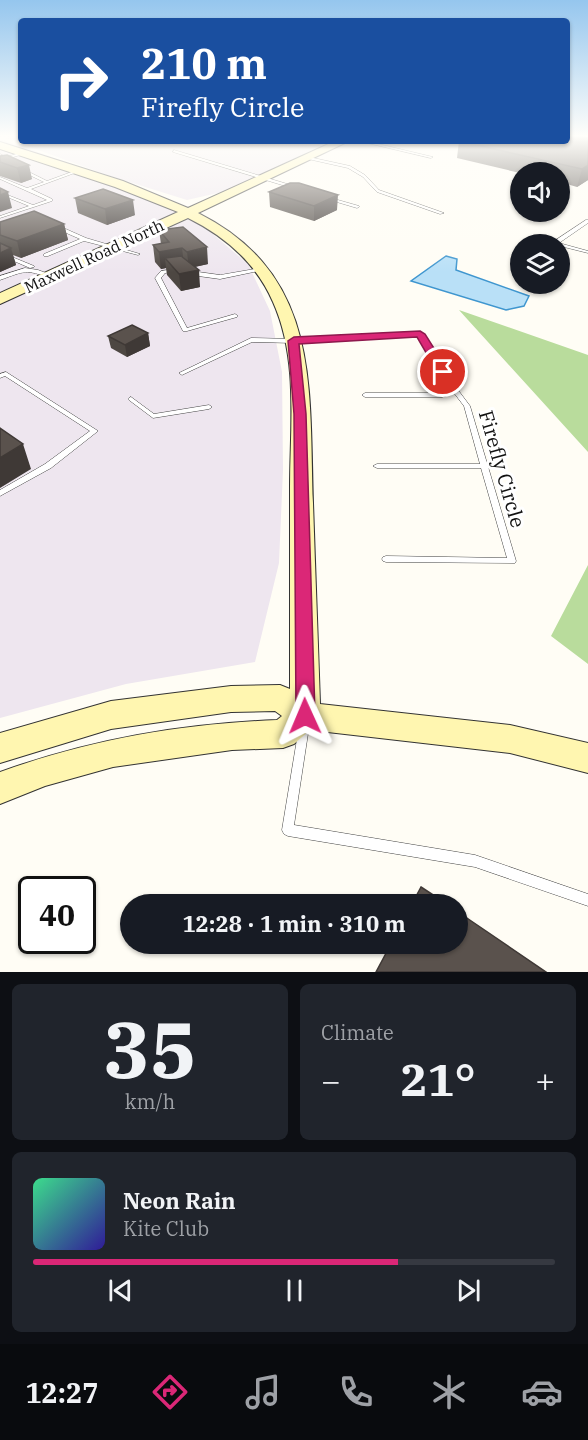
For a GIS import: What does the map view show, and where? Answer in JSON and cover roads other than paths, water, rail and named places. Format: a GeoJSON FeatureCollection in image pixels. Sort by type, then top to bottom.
{"type":"FeatureCollection","features":[{"type":"Feature","properties":{"kind":"street"},"geometry":{"type":"LineString","coordinates":[[106,181],[188,213],[233,240],[261,269],[284,308],[294,341],[300,414],[305,716]]}},
{"type":"Feature","properties":{"kind":"street","name":"Maxwell Road North"},"geometry":{"type":"LineString","coordinates":[[0,299],[258,181]]}},
{"type":"Feature","properties":{"kind":"street"},"geometry":{"type":"LineString","coordinates":[[160,201],[201,201],[222,198]]}},
{"type":"Feature","properties":{"kind":"street"},"geometry":{"type":"LineString","coordinates":[[163,225],[197,224],[216,228]]}},
{"type":"Feature","properties":{"kind":"street"},"geometry":{"type":"LineString","coordinates":[[0,748],[40,734],[111,715],[221,700],[279,698],[305,716],[463,732],[510,739],[588,758]]}},
{"type":"Feature","properties":{"kind":"street"},"geometry":{"type":"LineString","coordinates":[[0,788],[45,771],[113,752],[232,736],[283,734],[305,716]]}},
{"type":"Feature","properties":{"kind":"lane"},"geometry":{"type":"LineString","coordinates":[[0,217],[51,200],[8,181]]}},
{"type":"Feature","properties":{"kind":"lane"},"geometry":{"type":"LineString","coordinates":[[276,181],[297,188]]}},
{"type":"Feature","properties":{"kind":"lane"},"geometry":{"type":"LineString","coordinates":[[369,181],[378,191],[393,199],[442,213]]}},
{"type":"Feature","properties":{"kind":"lane"},"geometry":{"type":"LineString","coordinates":[[27,189],[47,182]]}},
{"type":"Feature","properties":{"kind":"lane"},"geometry":{"type":"LineString","coordinates":[[0,192],[33,206]]}},
{"type":"Feature","properties":{"kind":"lane"},"geometry":{"type":"LineString","coordinates":[[327,198],[357,207]]}},
{"type":"Feature","properties":{"kind":"lane"},"geometry":{"type":"LineString","coordinates":[[588,221],[555,243],[588,252]]}},
{"type":"Feature","properties":{"kind":"lane"},"geometry":{"type":"LineString","coordinates":[[51,224],[84,239],[138,254]]}},
{"type":"Feature","properties":{"kind":"lane"},"geometry":{"type":"LineString","coordinates":[[46,255],[84,239]]}},
{"type":"Feature","properties":{"kind":"lane"},"geometry":{"type":"LineString","coordinates":[[0,253],[51,276]]}},
{"type":"Feature","properties":{"kind":"lane"},"geometry":{"type":"LineString","coordinates":[[0,278],[24,268],[33,268]]}},
{"type":"Feature","properties":{"kind":"lane"},"geometry":{"type":"LineString","coordinates":[[235,315],[185,330],[158,278],[163,272],[184,268],[187,272],[220,277],[261,269]]}},
{"type":"Feature","properties":{"kind":"lane","name":"Firefly Circle"},"geometry":{"type":"LineString","coordinates":[[182,373],[251,340],[294,341],[420,334],[455,392],[467,406],[512,561],[386,559]]}},
{"type":"Feature","properties":{"kind":"lane"},"geometry":{"type":"LineString","coordinates":[[0,376],[6,374],[95,431],[48,466],[0,493]]}},
{"type":"Feature","properties":{"kind":"lane"},"geometry":{"type":"LineString","coordinates":[[365,395],[455,392]]}},
{"type":"Feature","properties":{"kind":"lane"},"geometry":{"type":"LineString","coordinates":[[131,399],[153,416],[209,407]]}},
{"type":"Feature","properties":{"kind":"lane"},"geometry":{"type":"LineString","coordinates":[[376,466],[484,466]]}},
{"type":"Feature","properties":{"kind":"lane"},"geometry":{"type":"LineString","coordinates":[[305,716],[288,830],[476,861],[588,900]]}},
{"type":"Feature","properties":{"kind":"water"},"geometry":{"type":"Polygon","coordinates":[[[446,256],[457,259],[456,270],[510,289],[510,294],[529,296],[524,306],[506,310],[411,281],[446,256]]]}}]}
